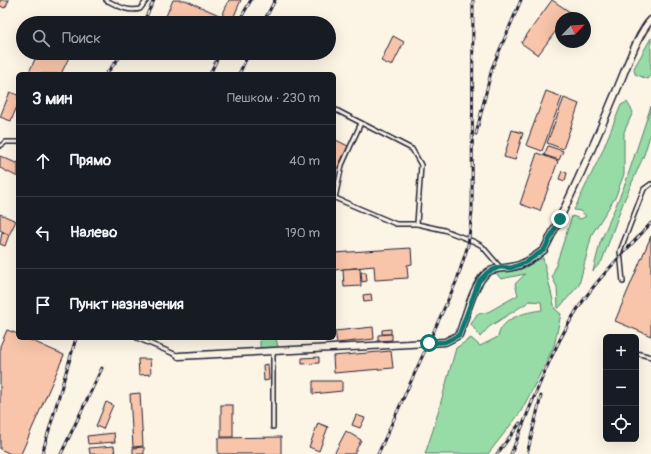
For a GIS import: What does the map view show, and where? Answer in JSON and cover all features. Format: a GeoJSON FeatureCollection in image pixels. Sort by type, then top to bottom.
{"type":"FeatureCollection","features":[{"type":"Feature","properties":{"kind":"street"},"geometry":{"type":"LineString","coordinates":[[179,356],[273,353],[429,343],[453,340],[459,335],[479,281],[488,272],[500,267],[511,268],[526,262],[544,250],[594,144],[636,45],[646,25],[651,20]]}},
{"type":"Feature","properties":{"kind":"lane"},"geometry":{"type":"LineString","coordinates":[[106,0],[128,10],[134,10],[140,9],[147,0]]}},
{"type":"Feature","properties":{"kind":"lane"},"geometry":{"type":"LineString","coordinates":[[336,111],[412,149],[421,165],[417,224]]}},
{"type":"Feature","properties":{"kind":"lane"},"geometry":{"type":"LineString","coordinates":[[336,193],[342,165],[361,123]]}},
{"type":"Feature","properties":{"kind":"lane"},"geometry":{"type":"LineString","coordinates":[[0,146],[6,142],[16,142]]}},
{"type":"Feature","properties":{"kind":"lane"},"geometry":{"type":"LineString","coordinates":[[623,282],[620,251],[644,189],[651,184]]}},
{"type":"Feature","properties":{"kind":"lane"},"geometry":{"type":"LineString","coordinates":[[336,198],[396,224],[417,224],[444,230],[479,244],[500,267]]}},
{"type":"Feature","properties":{"kind":"lane"},"geometry":{"type":"LineString","coordinates":[[143,340],[179,356]]}},
{"type":"Feature","properties":{"kind":"lane"},"geometry":{"type":"LineString","coordinates":[[273,353],[273,428]]}},
{"type":"Feature","properties":{"kind":"lane"},"geometry":{"type":"LineString","coordinates":[[639,354],[651,357]]}},
{"type":"Feature","properties":{"kind":"green space"},"geometry":{"type":"Polygon","coordinates":[[[651,38],[651,75],[647,79],[635,74],[634,68],[651,38]]]}},
{"type":"Feature","properties":{"kind":"green space"},"geometry":{"type":"Polygon","coordinates":[[[627,102],[633,112],[624,132],[624,174],[615,198],[592,234],[579,285],[558,309],[557,287],[552,277],[572,216],[581,219],[586,216],[580,211],[574,210],[602,152],[621,105],[627,102]]]}},
{"type":"Feature","properties":{"kind":"green space"},"geometry":{"type":"Polygon","coordinates":[[[651,106],[651,132],[644,155],[623,203],[602,261],[593,271],[600,243],[625,184],[651,106]]]}},
{"type":"Feature","properties":{"kind":"green space"},"geometry":{"type":"Polygon","coordinates":[[[543,258],[555,309],[561,314],[554,346],[520,413],[488,454],[425,454],[456,348],[471,338],[480,346],[498,337],[500,330],[504,325],[515,317],[528,312],[542,310],[541,302],[530,301],[489,327],[480,337],[471,324],[477,314],[488,312],[518,295],[515,284],[525,274],[501,279],[496,273],[505,269],[516,269],[543,258]]]}},
{"type":"Feature","properties":{"kind":"green space"},"geometry":{"type":"Polygon","coordinates":[[[260,340],[276,340],[278,347],[273,350],[260,348],[260,340]]]}},
{"type":"Feature","properties":{"kind":"building"},"geometry":{"type":"Polygon","coordinates":[[[0,0],[9,0],[5,8],[0,6],[0,0]]]}},
{"type":"Feature","properties":{"kind":"building"},"geometry":{"type":"Polygon","coordinates":[[[173,0],[185,0],[219,15],[219,16],[166,16],[173,0]]]}},
{"type":"Feature","properties":{"kind":"building"},"geometry":{"type":"Polygon","coordinates":[[[229,0],[241,0],[234,16],[222,16],[229,0]]]}},
{"type":"Feature","properties":{"kind":"building"},"geometry":{"type":"Polygon","coordinates":[[[552,0],[570,12],[555,12],[555,32],[538,55],[521,43],[552,0]]]}},
{"type":"Feature","properties":{"kind":"building"},"geometry":{"type":"Polygon","coordinates":[[[393,36],[404,42],[392,66],[381,61],[393,36]]]}},
{"type":"Feature","properties":{"kind":"building"},"geometry":{"type":"Polygon","coordinates":[[[35,60],[68,60],[62,72],[29,72],[35,60]]]}},
{"type":"Feature","properties":{"kind":"building"},"geometry":{"type":"Polygon","coordinates":[[[546,91],[562,97],[542,151],[526,145],[546,91]]]}},
{"type":"Feature","properties":{"kind":"building"},"geometry":{"type":"Polygon","coordinates":[[[10,92],[16,94],[16,109],[11,121],[0,117],[10,92]]]}},
{"type":"Feature","properties":{"kind":"building"},"geometry":{"type":"Polygon","coordinates":[[[564,98],[579,104],[563,149],[547,143],[564,98]]]}},
{"type":"Feature","properties":{"kind":"building"},"geometry":{"type":"Polygon","coordinates":[[[512,130],[523,133],[515,160],[504,157],[512,130]]]}},
{"type":"Feature","properties":{"kind":"building"},"geometry":{"type":"Polygon","coordinates":[[[336,140],[348,146],[336,171],[336,140]]]}},
{"type":"Feature","properties":{"kind":"building"},"geometry":{"type":"Polygon","coordinates":[[[548,146],[563,151],[559,160],[544,155],[548,146]]]}},
{"type":"Feature","properties":{"kind":"building"},"geometry":{"type":"Polygon","coordinates":[[[537,153],[558,161],[540,211],[520,204],[537,153]]]}},
{"type":"Feature","properties":{"kind":"building"},"geometry":{"type":"Polygon","coordinates":[[[0,156],[16,163],[16,176],[0,168],[0,156]]]}},
{"type":"Feature","properties":{"kind":"building"},"geometry":{"type":"Polygon","coordinates":[[[562,171],[567,173],[565,181],[559,179],[562,171]]]}},
{"type":"Feature","properties":{"kind":"building"},"geometry":{"type":"Polygon","coordinates":[[[0,214],[16,221],[9,235],[0,230],[0,214]]]}},
{"type":"Feature","properties":{"kind":"building"},"geometry":{"type":"Polygon","coordinates":[[[2,232],[9,235],[5,246],[0,244],[2,232]]]}},
{"type":"Feature","properties":{"kind":"building"},"geometry":{"type":"Polygon","coordinates":[[[651,236],[651,336],[615,321],[651,236]]]}},
{"type":"Feature","properties":{"kind":"building"},"geometry":{"type":"Polygon","coordinates":[[[411,248],[412,264],[407,265],[408,278],[375,280],[374,266],[336,270],[336,253],[411,248]]]}},
{"type":"Feature","properties":{"kind":"building"},"geometry":{"type":"Polygon","coordinates":[[[360,268],[361,286],[344,287],[343,269],[360,268]]]}},
{"type":"Feature","properties":{"kind":"building"},"geometry":{"type":"Polygon","coordinates":[[[361,272],[366,272],[367,281],[362,282],[361,272]]]}},
{"type":"Feature","properties":{"kind":"building"},"geometry":{"type":"Polygon","coordinates":[[[371,294],[372,301],[364,302],[363,295],[371,294]]]}},
{"type":"Feature","properties":{"kind":"building"},"geometry":{"type":"Polygon","coordinates":[[[373,327],[374,339],[337,343],[336,331],[373,327]]]}},
{"type":"Feature","properties":{"kind":"building"},"geometry":{"type":"Polygon","coordinates":[[[391,329],[391,334],[382,334],[382,330],[391,329]]]}},
{"type":"Feature","properties":{"kind":"building"},"geometry":{"type":"Polygon","coordinates":[[[7,330],[16,333],[16,340],[30,340],[64,355],[21,454],[11,454],[0,449],[0,346],[7,330]]]}},
{"type":"Feature","properties":{"kind":"building"},"geometry":{"type":"Polygon","coordinates":[[[392,334],[392,340],[378,341],[378,335],[392,334]]]}},
{"type":"Feature","properties":{"kind":"building"},"geometry":{"type":"Polygon","coordinates":[[[391,351],[393,368],[334,373],[333,356],[391,351]]]}},
{"type":"Feature","properties":{"kind":"building"},"geometry":{"type":"Polygon","coordinates":[[[319,357],[319,363],[302,364],[302,358],[319,357]]]}},
{"type":"Feature","properties":{"kind":"building"},"geometry":{"type":"Polygon","coordinates":[[[138,359],[150,359],[151,374],[139,375],[138,359]]]}},
{"type":"Feature","properties":{"kind":"building"},"geometry":{"type":"Polygon","coordinates":[[[268,364],[269,380],[264,381],[263,365],[268,364]]]}},
{"type":"Feature","properties":{"kind":"building"},"geometry":{"type":"Polygon","coordinates":[[[313,381],[342,381],[342,391],[313,394],[313,381]]]}},
{"type":"Feature","properties":{"kind":"building"},"geometry":{"type":"Polygon","coordinates":[[[140,393],[143,446],[133,447],[130,394],[140,393]]]}},
{"type":"Feature","properties":{"kind":"building"},"geometry":{"type":"Polygon","coordinates":[[[106,402],[113,405],[103,429],[96,426],[106,402]]]}},
{"type":"Feature","properties":{"kind":"building"},"geometry":{"type":"Polygon","coordinates":[[[221,405],[233,405],[233,437],[221,437],[221,405]]]}},
{"type":"Feature","properties":{"kind":"building"},"geometry":{"type":"Polygon","coordinates":[[[356,415],[365,418],[360,428],[352,425],[356,415]]]}},
{"type":"Feature","properties":{"kind":"building"},"geometry":{"type":"Polygon","coordinates":[[[318,423],[328,427],[319,451],[309,447],[318,423]]]}},
{"type":"Feature","properties":{"kind":"building"},"geometry":{"type":"Polygon","coordinates":[[[346,431],[361,440],[354,454],[334,454],[346,431]]]}},
{"type":"Feature","properties":{"kind":"building"},"geometry":{"type":"Polygon","coordinates":[[[114,433],[115,442],[88,444],[87,436],[114,433]]]}},
{"type":"Feature","properties":{"kind":"building"},"geometry":{"type":"Polygon","coordinates":[[[281,437],[281,454],[218,454],[218,438],[281,437]]]}},
{"type":"Feature","properties":{"kind":"building"},"geometry":{"type":"Polygon","coordinates":[[[114,446],[115,454],[90,454],[89,448],[114,446]]]}},
{"type":"Feature","properties":{"kind":"building"},"geometry":{"type":"Polygon","coordinates":[[[144,447],[144,454],[133,454],[133,448],[144,447]]]}},
{"type":"Feature","properties":{"kind":"railway"},"geometry":{"type":"LineString","coordinates":[[146,16],[154,0]]}},
{"type":"Feature","properties":{"kind":"railway"},"geometry":{"type":"LineString","coordinates":[[242,16],[251,0]]}},
{"type":"Feature","properties":{"kind":"railway"},"geometry":{"type":"LineString","coordinates":[[267,16],[275,0]]}},
{"type":"Feature","properties":{"kind":"railway"},"geometry":{"type":"LineString","coordinates":[[378,454],[457,280],[468,245],[472,212],[473,0]]}},
{"type":"Feature","properties":{"kind":"railway"},"geometry":{"type":"LineString","coordinates":[[476,134],[492,68],[521,0]]}},
{"type":"Feature","properties":{"kind":"railway"},"geometry":{"type":"LineString","coordinates":[[108,72],[117,60]]}},
{"type":"Feature","properties":{"kind":"railway"},"geometry":{"type":"LineString","coordinates":[[211,72],[217,60]]}},
{"type":"Feature","properties":{"kind":"railway"},"geometry":{"type":"LineString","coordinates":[[240,72],[246,60]]}},
{"type":"Feature","properties":{"kind":"railway"},"geometry":{"type":"LineString","coordinates":[[511,454],[544,374],[573,315],[600,278],[651,223]]}},
{"type":"Feature","properties":{"kind":"railway"},"geometry":{"type":"LineString","coordinates":[[42,454],[75,340]]}},
{"type":"Feature","properties":{"kind":"railway"},"geometry":{"type":"LineString","coordinates":[[61,454],[102,368]]}},
{"type":"Feature","properties":{"kind":"railway"},"geometry":{"type":"LineString","coordinates":[[527,454],[541,396]]}},
{"type":"Feature","properties":{"kind":"railway"},"geometry":{"type":"LineString","coordinates":[[497,454],[520,423]]}},
{"type":"Feature","properties":{"kind":"route"},"geometry":{"type":"LineString","coordinates":[[429,343],[453,340],[459,335],[479,281],[488,272],[500,267],[511,268],[526,262],[544,250],[560,219]]}}]}
